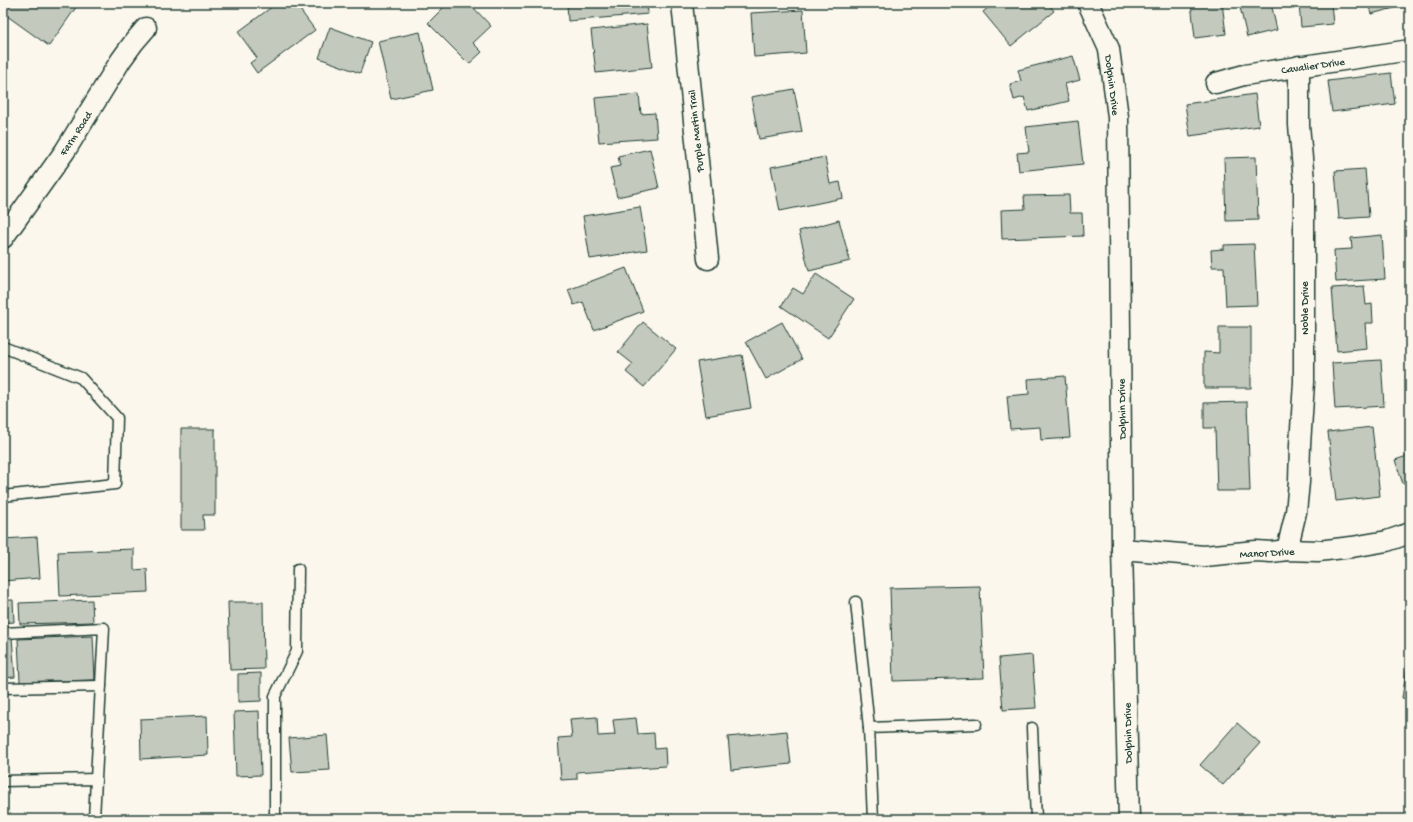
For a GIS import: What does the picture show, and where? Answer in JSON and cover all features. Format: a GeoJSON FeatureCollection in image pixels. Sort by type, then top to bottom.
{"type":"FeatureCollection","features":[{"type":"Feature","properties":{"kind":"street","name":"Purple Martin Trail"},"geometry":{"type":"LineString","coordinates":[[682,3],[708,260]]}},
{"type":"Feature","properties":{"kind":"street","name":"Dolphin Drive"},"geometry":{"type":"LineString","coordinates":[[1088,3],[1109,49],[1118,117],[1122,549],[1129,819]]}},
{"type":"Feature","properties":{"kind":"street","name":"Farm Road"},"geometry":{"type":"LineString","coordinates":[[3,238],[64,150],[121,60],[146,28]]}},
{"type":"Feature","properties":{"kind":"street","name":"Cavalier Drive"},"geometry":{"type":"LineString","coordinates":[[1216,83],[1244,75],[1410,50]]}},
{"type":"Feature","properties":{"kind":"street","name":"Noble Drive"},"geometry":{"type":"LineString","coordinates":[[1287,550],[1296,512],[1304,382],[1304,181],[1299,125],[1299,66]]}},
{"type":"Feature","properties":{"kind":"street","name":"Manor Drive"},"geometry":{"type":"LineString","coordinates":[[1122,549],[1204,556],[1287,550],[1318,551],[1387,541],[1410,533]]}},
{"type":"Feature","properties":{"kind":"lane"},"geometry":{"type":"LineString","coordinates":[[3,347],[81,378],[117,418],[115,484],[3,496]]}},
{"type":"Feature","properties":{"kind":"lane"},"geometry":{"type":"LineString","coordinates":[[275,819],[275,696],[297,651],[298,569]]}},
{"type":"Feature","properties":{"kind":"lane"},"geometry":{"type":"LineString","coordinates":[[856,602],[869,728],[873,819]]}},
{"type":"Feature","properties":{"kind":"lane"},"geometry":{"type":"LineString","coordinates":[[3,633],[104,628],[94,819]]}},
{"type":"Feature","properties":{"kind":"lane"},"geometry":{"type":"LineString","coordinates":[[3,688],[101,686]]}},
{"type":"Feature","properties":{"kind":"lane"},"geometry":{"type":"LineString","coordinates":[[869,728],[976,724]]}},
{"type":"Feature","properties":{"kind":"lane"},"geometry":{"type":"LineString","coordinates":[[1032,728],[1036,819]]}},
{"type":"Feature","properties":{"kind":"lane"},"geometry":{"type":"LineString","coordinates":[[3,781],[96,779]]}},
{"type":"Feature","properties":{"kind":"path"},"geometry":{"type":"LineString","coordinates":[[3,816],[69,819]]}},
{"type":"Feature","properties":{"kind":"building"},"geometry":{"type":"Polygon","coordinates":[[[3,3],[79,3],[49,46],[3,13],[3,3]]]}},
{"type":"Feature","properties":{"kind":"building"},"geometry":{"type":"Polygon","coordinates":[[[277,3],[295,3],[315,30],[257,73],[250,63],[257,58],[238,32],[277,3]]]}},
{"type":"Feature","properties":{"kind":"building"},"geometry":{"type":"Polygon","coordinates":[[[448,3],[469,3],[491,26],[473,43],[482,52],[469,64],[428,23],[448,3]]]}},
{"type":"Feature","properties":{"kind":"building"},"geometry":{"type":"Polygon","coordinates":[[[567,3],[647,3],[648,14],[568,21],[567,3]]]}},
{"type":"Feature","properties":{"kind":"building"},"geometry":{"type":"Polygon","coordinates":[[[994,3],[1048,3],[1054,11],[1011,46],[983,12],[994,3]]]}},
{"type":"Feature","properties":{"kind":"building"},"geometry":{"type":"Polygon","coordinates":[[[1191,3],[1222,3],[1226,34],[1195,38],[1191,3]]]}},
{"type":"Feature","properties":{"kind":"building"},"geometry":{"type":"Polygon","coordinates":[[[1239,3],[1271,3],[1277,30],[1247,37],[1239,3]]]}},
{"type":"Feature","properties":{"kind":"building"},"geometry":{"type":"Polygon","coordinates":[[[1299,3],[1331,3],[1333,24],[1301,27],[1299,3]]]}},
{"type":"Feature","properties":{"kind":"building"},"geometry":{"type":"Polygon","coordinates":[[[1368,3],[1410,3],[1410,4],[1371,14],[1368,3]]]}},
{"type":"Feature","properties":{"kind":"building"},"geometry":{"type":"Polygon","coordinates":[[[803,10],[806,53],[754,57],[751,13],[803,10]]]}},
{"type":"Feature","properties":{"kind":"building"},"geometry":{"type":"Polygon","coordinates":[[[647,24],[652,67],[596,73],[591,30],[647,24]]]}},
{"type":"Feature","properties":{"kind":"building"},"geometry":{"type":"Polygon","coordinates":[[[330,27],[371,42],[360,73],[319,58],[330,27]]]}},
{"type":"Feature","properties":{"kind":"building"},"geometry":{"type":"Polygon","coordinates":[[[420,32],[433,90],[391,99],[378,41],[420,32]]]}},
{"type":"Feature","properties":{"kind":"building"},"geometry":{"type":"Polygon","coordinates":[[[1073,56],[1080,80],[1065,84],[1069,101],[1028,111],[1024,97],[1014,100],[1010,84],[1021,81],[1018,70],[1073,56]]]}},
{"type":"Feature","properties":{"kind":"building"},"geometry":{"type":"Polygon","coordinates":[[[1391,73],[1395,104],[1332,112],[1328,81],[1391,73]]]}},
{"type":"Feature","properties":{"kind":"building"},"geometry":{"type":"Polygon","coordinates":[[[794,89],[802,132],[759,139],[751,97],[794,89]]]}},
{"type":"Feature","properties":{"kind":"building"},"geometry":{"type":"Polygon","coordinates":[[[639,94],[641,114],[655,113],[657,138],[599,142],[595,98],[639,94]]]}},
{"type":"Feature","properties":{"kind":"building"},"geometry":{"type":"Polygon","coordinates":[[[1255,94],[1259,126],[1190,136],[1185,104],[1255,94]]]}},
{"type":"Feature","properties":{"kind":"building"},"geometry":{"type":"Polygon","coordinates":[[[1078,121],[1083,164],[1019,171],[1017,153],[1029,152],[1026,127],[1078,121]]]}},
{"type":"Feature","properties":{"kind":"building"},"geometry":{"type":"Polygon","coordinates":[[[650,149],[659,188],[617,197],[610,168],[620,166],[618,156],[650,149]]]}},
{"type":"Feature","properties":{"kind":"building"},"geometry":{"type":"Polygon","coordinates":[[[825,157],[830,184],[840,182],[843,198],[780,211],[771,167],[825,157]]]}},
{"type":"Feature","properties":{"kind":"building"},"geometry":{"type":"Polygon","coordinates":[[[1256,157],[1258,220],[1226,221],[1224,158],[1256,157]]]}},
{"type":"Feature","properties":{"kind":"building"},"geometry":{"type":"Polygon","coordinates":[[[1365,169],[1369,217],[1339,219],[1335,171],[1365,169]]]}},
{"type":"Feature","properties":{"kind":"building"},"geometry":{"type":"Polygon","coordinates":[[[1069,195],[1070,213],[1082,213],[1083,236],[1002,239],[1001,210],[1025,209],[1024,196],[1069,195]]]}},
{"type":"Feature","properties":{"kind":"building"},"geometry":{"type":"Polygon","coordinates":[[[640,207],[647,250],[590,259],[583,216],[640,207]]]}},
{"type":"Feature","properties":{"kind":"building"},"geometry":{"type":"Polygon","coordinates":[[[839,220],[850,261],[809,271],[799,231],[839,220]]]}},
{"type":"Feature","properties":{"kind":"building"},"geometry":{"type":"Polygon","coordinates":[[[1382,235],[1385,279],[1336,282],[1334,250],[1352,249],[1351,238],[1382,235]]]}},
{"type":"Feature","properties":{"kind":"building"},"geometry":{"type":"Polygon","coordinates":[[[1254,244],[1257,305],[1226,306],[1224,267],[1212,267],[1211,250],[1224,249],[1224,245],[1254,244]]]}},
{"type":"Feature","properties":{"kind":"building"},"geometry":{"type":"Polygon","coordinates":[[[626,268],[643,311],[594,330],[583,302],[574,305],[568,290],[626,268]]]}},
{"type":"Feature","properties":{"kind":"building"},"geometry":{"type":"Polygon","coordinates":[[[816,274],[854,299],[828,338],[781,306],[793,288],[803,294],[816,274]]]}},
{"type":"Feature","properties":{"kind":"building"},"geometry":{"type":"Polygon","coordinates":[[[1364,286],[1366,305],[1372,304],[1373,323],[1365,323],[1367,348],[1337,351],[1332,288],[1364,286]]]}},
{"type":"Feature","properties":{"kind":"building"},"geometry":{"type":"Polygon","coordinates":[[[643,322],[676,349],[644,387],[626,372],[633,364],[618,352],[643,322]]]}},
{"type":"Feature","properties":{"kind":"building"},"geometry":{"type":"Polygon","coordinates":[[[782,322],[802,359],[766,379],[746,342],[782,322]]]}},
{"type":"Feature","properties":{"kind":"building"},"geometry":{"type":"Polygon","coordinates":[[[1219,327],[1251,327],[1251,388],[1204,388],[1204,352],[1219,353],[1219,327]]]}},
{"type":"Feature","properties":{"kind":"building"},"geometry":{"type":"Polygon","coordinates":[[[742,355],[751,408],[706,416],[697,362],[742,355]]]}},
{"type":"Feature","properties":{"kind":"building"},"geometry":{"type":"Polygon","coordinates":[[[1381,360],[1384,406],[1335,409],[1332,363],[1381,360]]]}},
{"type":"Feature","properties":{"kind":"building"},"geometry":{"type":"Polygon","coordinates":[[[1065,376],[1070,438],[1041,440],[1040,427],[1010,429],[1007,396],[1029,394],[1028,379],[1065,376]]]}},
{"type":"Feature","properties":{"kind":"building"},"geometry":{"type":"Polygon","coordinates":[[[1247,402],[1250,491],[1217,491],[1215,428],[1204,428],[1204,403],[1247,402]]]}},
{"type":"Feature","properties":{"kind":"building"},"geometry":{"type":"Polygon","coordinates":[[[1372,427],[1380,496],[1336,501],[1328,432],[1372,427]]]}},
{"type":"Feature","properties":{"kind":"building"},"geometry":{"type":"Polygon","coordinates":[[[181,429],[215,429],[215,515],[203,515],[204,530],[181,530],[181,429]]]}},
{"type":"Feature","properties":{"kind":"building"},"geometry":{"type":"Polygon","coordinates":[[[1410,455],[1410,482],[1403,484],[1395,460],[1410,455]]]}},
{"type":"Feature","properties":{"kind":"building"},"geometry":{"type":"Polygon","coordinates":[[[37,537],[40,578],[3,581],[3,539],[37,537]]]}},
{"type":"Feature","properties":{"kind":"building"},"geometry":{"type":"Polygon","coordinates":[[[134,549],[134,570],[147,569],[148,592],[60,596],[58,552],[134,549]]]}},
{"type":"Feature","properties":{"kind":"building"},"geometry":{"type":"Polygon","coordinates":[[[980,586],[984,678],[893,681],[890,588],[980,586]]]}},
{"type":"Feature","properties":{"kind":"building"},"geometry":{"type":"Polygon","coordinates":[[[3,600],[13,600],[14,622],[3,623],[3,600]]]}},
{"type":"Feature","properties":{"kind":"building"},"geometry":{"type":"Polygon","coordinates":[[[92,600],[93,622],[20,624],[19,603],[92,600]]]}},
{"type":"Feature","properties":{"kind":"building"},"geometry":{"type":"Polygon","coordinates":[[[228,602],[263,602],[264,669],[230,670],[228,602]]]}},
{"type":"Feature","properties":{"kind":"building"},"geometry":{"type":"Polygon","coordinates":[[[93,636],[95,680],[20,682],[18,639],[93,636]]]}},
{"type":"Feature","properties":{"kind":"building"},"geometry":{"type":"Polygon","coordinates":[[[12,637],[15,677],[3,678],[3,638],[12,637]]]}},
{"type":"Feature","properties":{"kind":"building"},"geometry":{"type":"Polygon","coordinates":[[[1409,654],[1410,655],[1410,699],[1402,698],[1409,654]]]}},
{"type":"Feature","properties":{"kind":"building"},"geometry":{"type":"Polygon","coordinates":[[[1032,655],[1036,708],[1003,710],[999,658],[1032,655]]]}},
{"type":"Feature","properties":{"kind":"building"},"geometry":{"type":"Polygon","coordinates":[[[261,673],[261,701],[238,702],[238,674],[261,673]]]}},
{"type":"Feature","properties":{"kind":"building"},"geometry":{"type":"Polygon","coordinates":[[[259,711],[261,775],[236,776],[234,712],[259,711]]]}},
{"type":"Feature","properties":{"kind":"building"},"geometry":{"type":"Polygon","coordinates":[[[207,716],[208,755],[141,759],[140,719],[207,716]]]}},
{"type":"Feature","properties":{"kind":"building"},"geometry":{"type":"Polygon","coordinates":[[[597,717],[598,736],[615,735],[613,720],[636,718],[638,734],[654,733],[655,749],[665,748],[666,766],[577,772],[577,779],[561,780],[558,738],[572,737],[570,719],[597,717]]]}},
{"type":"Feature","properties":{"kind":"building"},"geometry":{"type":"Polygon","coordinates":[[[1237,723],[1260,743],[1223,785],[1200,765],[1237,723]]]}},
{"type":"Feature","properties":{"kind":"building"},"geometry":{"type":"Polygon","coordinates":[[[787,731],[791,764],[731,770],[728,737],[787,731]]]}},
{"type":"Feature","properties":{"kind":"building"},"geometry":{"type":"Polygon","coordinates":[[[327,735],[330,770],[292,772],[289,738],[327,735]]]}}]}
